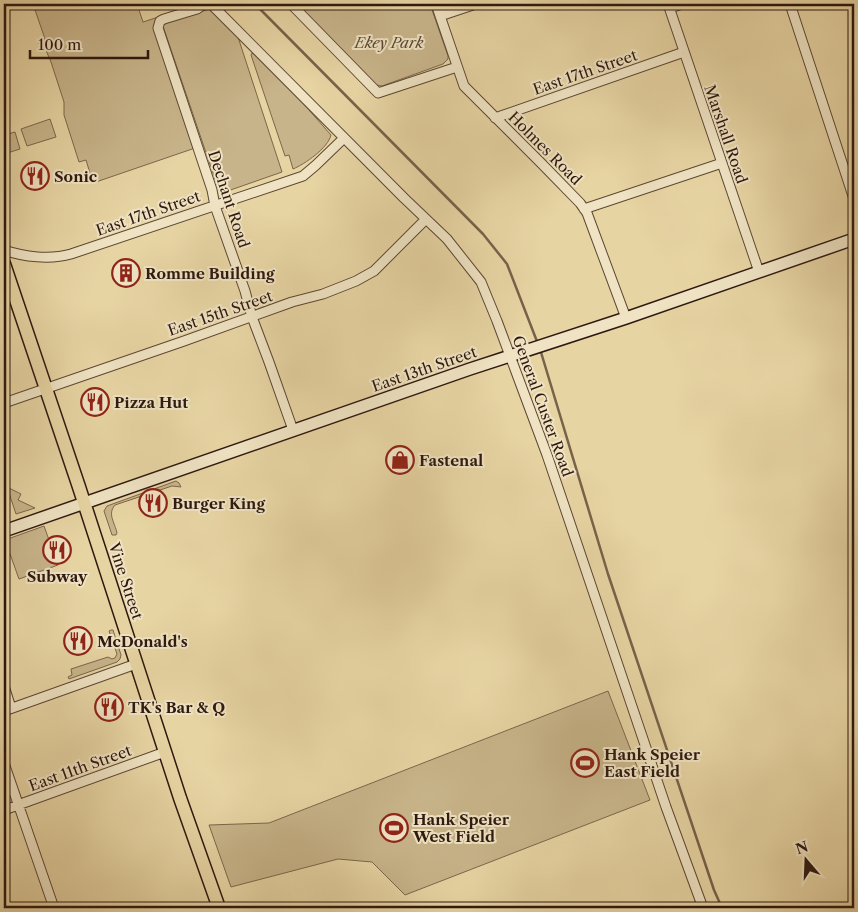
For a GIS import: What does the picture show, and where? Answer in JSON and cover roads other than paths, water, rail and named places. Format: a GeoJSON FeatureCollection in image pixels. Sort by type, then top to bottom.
{"type":"FeatureCollection","features":[{"type":"Feature","properties":{"kind":"main road","name":"Vine Street"},"geometry":{"type":"LineString","coordinates":[[4,264],[165,752],[219,908]]}},
{"type":"Feature","properties":{"kind":"street","name":"Dechant Road"},"geometry":{"type":"LineString","coordinates":[[204,4],[197,9],[160,21],[158,28],[252,317],[293,430]]}},
{"type":"Feature","properties":{"kind":"street","name":"General Custer Road"},"geometry":{"type":"LineString","coordinates":[[211,4],[447,239],[481,282],[547,455],[660,788],[703,908]]}},
{"type":"Feature","properties":{"kind":"street"},"geometry":{"type":"LineString","coordinates":[[291,4],[378,93],[457,67]]}},
{"type":"Feature","properties":{"kind":"street","name":"Holmes Road"},"geometry":{"type":"LineString","coordinates":[[436,4],[464,86],[542,164],[587,213],[626,318]]}},
{"type":"Feature","properties":{"kind":"street"},"geometry":{"type":"LineString","coordinates":[[440,16],[476,4]]}},
{"type":"Feature","properties":{"kind":"street"},"geometry":{"type":"LineString","coordinates":[[669,6],[682,4]]}},
{"type":"Feature","properties":{"kind":"street"},"geometry":{"type":"LineString","coordinates":[[790,4],[854,199]]}},
{"type":"Feature","properties":{"kind":"street","name":"Marshall Road"},"geometry":{"type":"LineString","coordinates":[[669,6],[759,272]]}},
{"type":"Feature","properties":{"kind":"street","name":"East 17th Street"},"geometry":{"type":"LineString","coordinates":[[495,118],[684,52]]}},
{"type":"Feature","properties":{"kind":"street","name":"East 17th Street"},"geometry":{"type":"LineString","coordinates":[[4,250],[15,254],[59,257],[71,254],[303,176],[344,138]]}},
{"type":"Feature","properties":{"kind":"street"},"geometry":{"type":"LineString","coordinates":[[584,209],[722,163]]}},
{"type":"Feature","properties":{"kind":"street","name":"East 15th Street"},"geometry":{"type":"LineString","coordinates":[[4,403],[356,281],[374,270],[426,219]]}},
{"type":"Feature","properties":{"kind":"street","name":"East 13th Street"},"geometry":{"type":"LineString","coordinates":[[4,531],[470,369],[626,318],[854,239]]}},
{"type":"Feature","properties":{"kind":"street"},"geometry":{"type":"LineString","coordinates":[[4,686],[7,710],[136,664]]}},
{"type":"Feature","properties":{"kind":"street","name":"East 11th Street"},"geometry":{"type":"LineString","coordinates":[[4,810],[165,752]]}},
{"type":"Feature","properties":{"kind":"street"},"geometry":{"type":"LineString","coordinates":[[4,763],[54,908]]}},
{"type":"Feature","properties":{"kind":"waterway"},"geometry":{"type":"LineString","coordinates":[[255,4],[483,234],[507,264],[538,344]]}},
{"type":"Feature","properties":{"kind":"waterway"},"geometry":{"type":"LineString","coordinates":[[540,349],[608,574],[714,890],[722,908]]}},
{"type":"Feature","properties":{"kind":"place","name":"Sonic"},"geometry":{"type":"Point","coordinates":[35,176]}},
{"type":"Feature","properties":{"kind":"place","name":"Romme Building"},"geometry":{"type":"Point","coordinates":[126,273]}},
{"type":"Feature","properties":{"kind":"place","name":"Pizza Hut"},"geometry":{"type":"Point","coordinates":[95,402]}},
{"type":"Feature","properties":{"kind":"place","name":"Fastenal"},"geometry":{"type":"Point","coordinates":[400,460]}},
{"type":"Feature","properties":{"kind":"place","name":"Burger King"},"geometry":{"type":"Point","coordinates":[153,503]}},
{"type":"Feature","properties":{"kind":"place","name":"Subway"},"geometry":{"type":"Point","coordinates":[57,550]}},
{"type":"Feature","properties":{"kind":"place","name":"McDonald's"},"geometry":{"type":"Point","coordinates":[78,641]}},
{"type":"Feature","properties":{"kind":"place","name":"TK's Bar & Q"},"geometry":{"type":"Point","coordinates":[109,707]}},
{"type":"Feature","properties":{"kind":"place","name":"Hank Speier East Field"},"geometry":{"type":"Point","coordinates":[585,763]}},
{"type":"Feature","properties":{"kind":"place","name":"Hank Speier West Field"},"geometry":{"type":"Point","coordinates":[394,828]}},
{"type":"Feature","properties":{"kind":"park label","name":"Ekey Park"},"geometry":{"type":"Point","coordinates":[389,42]}}]}
